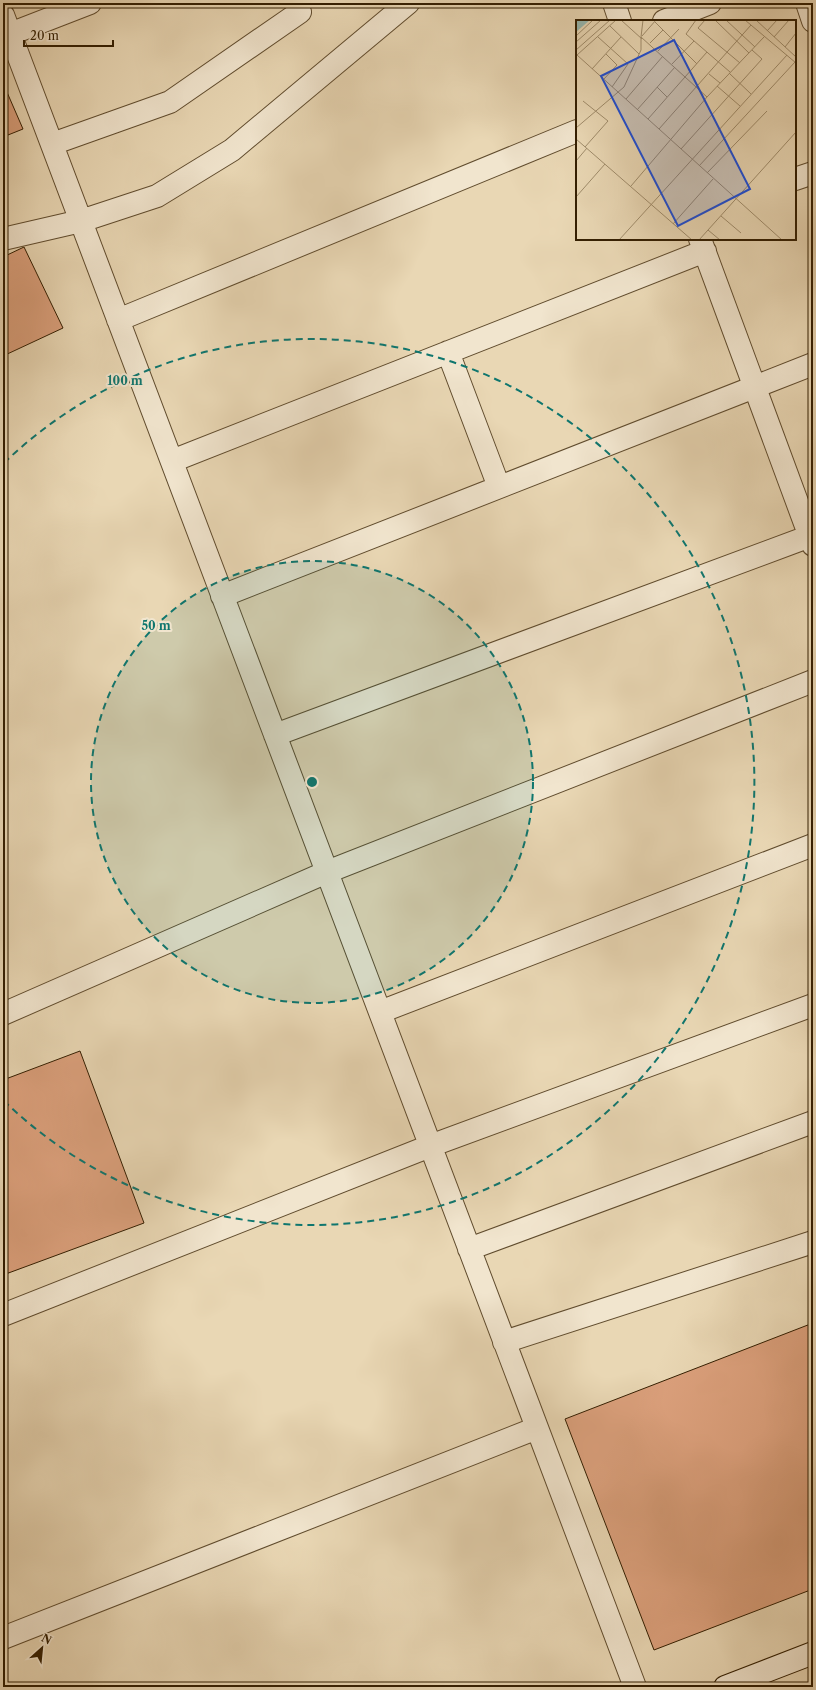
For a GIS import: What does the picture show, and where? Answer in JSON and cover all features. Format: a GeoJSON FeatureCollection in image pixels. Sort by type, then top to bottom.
{"type":"FeatureCollection","features":[{"type":"Feature","properties":{"kind":"street"},"geometry":{"type":"LineString","coordinates":[[90,3],[7,24],[80,221],[635,1687]]}},
{"type":"Feature","properties":{"kind":"street"},"geometry":{"type":"LineString","coordinates":[[52,144],[170,102],[300,12],[296,3]]}},
{"type":"Feature","properties":{"kind":"street"},"geometry":{"type":"LineString","coordinates":[[3,239],[80,221],[157,196],[232,150],[408,3]]}},
{"type":"Feature","properties":{"kind":"street"},"geometry":{"type":"LineString","coordinates":[[614,3],[620,20]]}},
{"type":"Feature","properties":{"kind":"street"},"geometry":{"type":"LineString","coordinates":[[667,20],[710,3]]}},
{"type":"Feature","properties":{"kind":"street"},"geometry":{"type":"LineString","coordinates":[[807,3],[813,21]]}},
{"type":"Feature","properties":{"kind":"street"},"geometry":{"type":"LineString","coordinates":[[118,320],[576,131]]}},
{"type":"Feature","properties":{"kind":"street"},"geometry":{"type":"LineString","coordinates":[[796,179],[813,173]]}},
{"type":"Feature","properties":{"kind":"street"},"geometry":{"type":"LineString","coordinates":[[172,461],[448,352],[702,245],[812,539],[275,735]]}},
{"type":"Feature","properties":{"kind":"street"},"geometry":{"type":"LineString","coordinates":[[448,352],[499,487]]}},
{"type":"Feature","properties":{"kind":"street"},"geometry":{"type":"LineString","coordinates":[[222,596],[813,364]]}},
{"type":"Feature","properties":{"kind":"street"},"geometry":{"type":"LineString","coordinates":[[3,1014],[327,872],[813,681]]}},
{"type":"Feature","properties":{"kind":"street"},"geometry":{"type":"LineString","coordinates":[[380,1012],[813,845]]}},
{"type":"Feature","properties":{"kind":"street"},"geometry":{"type":"LineString","coordinates":[[3,1315],[430,1146],[813,1004]]}},
{"type":"Feature","properties":{"kind":"street"},"geometry":{"type":"LineString","coordinates":[[469,1249],[813,1122]]}},
{"type":"Feature","properties":{"kind":"street"},"geometry":{"type":"LineString","coordinates":[[504,1342],[813,1242]]}},
{"type":"Feature","properties":{"kind":"street"},"geometry":{"type":"LineString","coordinates":[[3,1638],[537,1428]]}},
{"type":"Feature","properties":{"kind":"street"},"geometry":{"type":"LineString","coordinates":[[726,1687],[813,1653]]}},
{"type":"Feature","properties":{"kind":"building"},"geometry":{"type":"Polygon","coordinates":[[[3,83],[23,129],[3,137],[3,83]]]}},
{"type":"Feature","properties":{"kind":"building"},"geometry":{"type":"Polygon","coordinates":[[[24,247],[63,328],[3,356],[3,257],[24,247]]]}},
{"type":"Feature","properties":{"kind":"building"},"geometry":{"type":"Polygon","coordinates":[[[80,1051],[144,1223],[3,1275],[3,1080],[80,1051]]]}},
{"type":"Feature","properties":{"kind":"building"},"geometry":{"type":"Polygon","coordinates":[[[813,1323],[813,1589],[654,1650],[565,1419],[813,1323]]]}}]}
